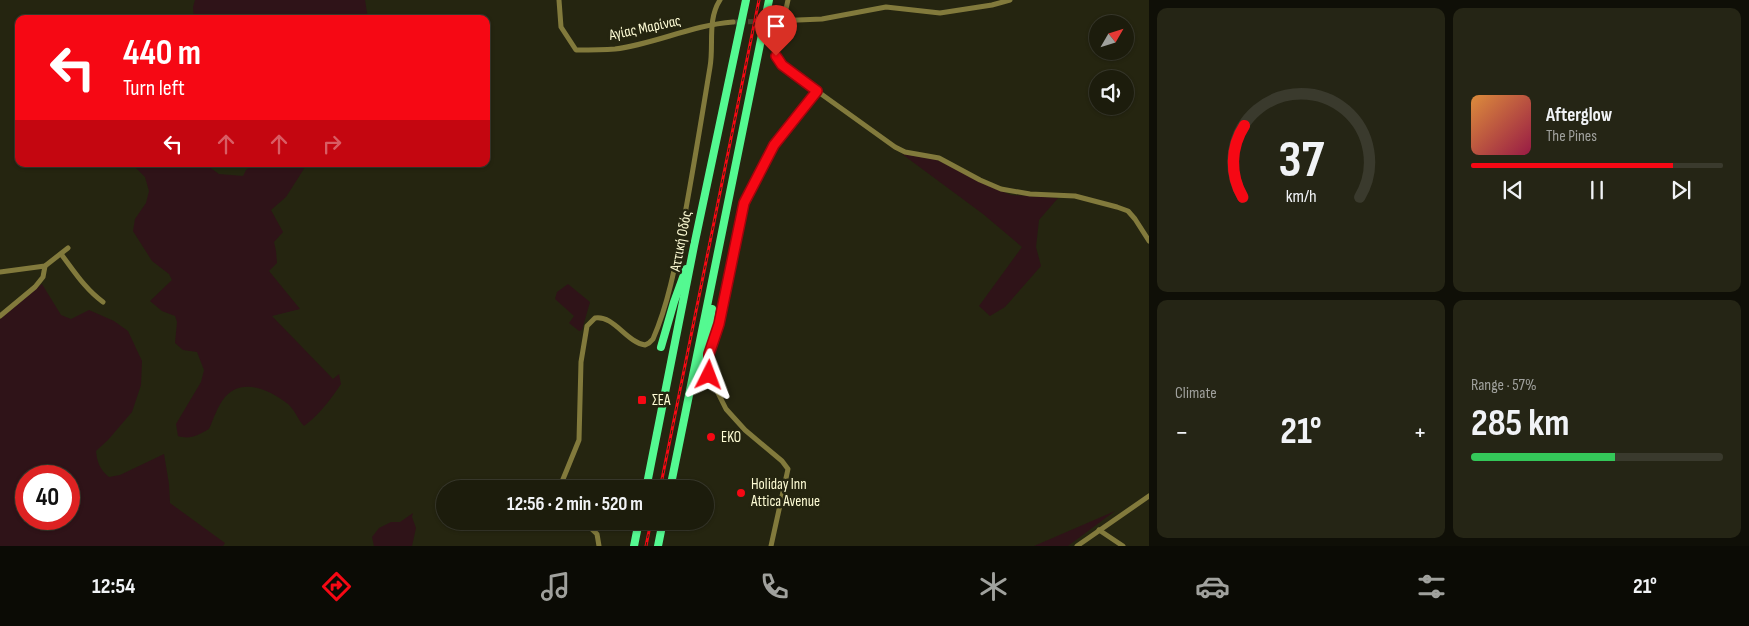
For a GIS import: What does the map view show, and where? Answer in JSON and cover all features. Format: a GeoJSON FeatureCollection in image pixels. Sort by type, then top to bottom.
{"type":"FeatureCollection","features":[{"type":"Feature","properties":{"kind":"highway","name":"Αττική Οδός"},"geometry":{"type":"LineString","coordinates":[[648,480],[694,246],[746,0]]}},
{"type":"Feature","properties":{"kind":"highway"},"geometry":{"type":"LineString","coordinates":[[672,480],[770,0]]}},
{"type":"Feature","properties":{"kind":"highway"},"geometry":{"type":"LineString","coordinates":[[702,369],[711,312],[727,234],[730,195]]}},
{"type":"Feature","properties":{"kind":"highway"},"geometry":{"type":"LineString","coordinates":[[661,347],[674,302],[694,246]]}},
{"type":"Feature","properties":{"kind":"highway"},"geometry":{"type":"LineString","coordinates":[[634,546],[637,530]]}},
{"type":"Feature","properties":{"kind":"highway"},"geometry":{"type":"LineString","coordinates":[[658,546],[661,530]]}},
{"type":"Feature","properties":{"kind":"street","name":"Αγίας Μαρίνας"},"geometry":{"type":"LineString","coordinates":[[559,0],[561,27],[576,50],[615,49],[712,24]]}},
{"type":"Feature","properties":{"kind":"street"},"geometry":{"type":"LineString","coordinates":[[563,480],[579,440],[580,362],[587,326],[595,318],[601,318],[636,342],[644,345],[650,343],[653,339],[666,305],[682,231],[705,101],[712,55],[712,24],[716,6],[720,0]]}},
{"type":"Feature","properties":{"kind":"street"},"geometry":{"type":"LineString","coordinates":[[788,0],[776,53],[777,59],[782,65],[895,147],[905,152],[939,158],[1001,189],[1030,194],[1075,196],[1128,211],[1149,241]]}},
{"type":"Feature","properties":{"kind":"street"},"geometry":{"type":"LineString","coordinates":[[774,21],[842,16],[886,7],[940,13],[992,5],[1010,0]]}},
{"type":"Feature","properties":{"kind":"street"},"geometry":{"type":"LineString","coordinates":[[712,24],[732,22]]}},
{"type":"Feature","properties":{"kind":"street"},"geometry":{"type":"LineString","coordinates":[[771,546],[788,469],[782,461],[733,418],[726,409],[709,375],[709,354],[719,324],[744,203],[774,145],[817,91]]}},
{"type":"Feature","properties":{"kind":"street"},"geometry":{"type":"LineString","coordinates":[[0,272],[45,266],[68,248]]}},
{"type":"Feature","properties":{"kind":"street"},"geometry":{"type":"LineString","coordinates":[[61,254],[94,295],[102,302]]}},
{"type":"Feature","properties":{"kind":"street"},"geometry":{"type":"LineString","coordinates":[[0,316],[44,277],[45,266]]}},
{"type":"Feature","properties":{"kind":"street"},"geometry":{"type":"LineString","coordinates":[[1077,546],[1149,496]]}},
{"type":"Feature","properties":{"kind":"street"},"geometry":{"type":"LineString","coordinates":[[593,530],[597,534],[599,546]]}},
{"type":"Feature","properties":{"kind":"street"},"geometry":{"type":"LineString","coordinates":[[1099,530],[1123,546]]}},
{"type":"Feature","properties":{"kind":"shaded area"},"geometry":{"type":"Polygon","coordinates":[[[195,0],[365,0],[367,15],[194,15],[195,0]]]}},
{"type":"Feature","properties":{"kind":"shaded area"},"geometry":{"type":"Polygon","coordinates":[[[902,154],[937,160],[1011,195],[1058,198],[1039,220],[1036,247],[1041,266],[1005,307],[990,316],[979,306],[1022,247],[983,214],[902,154]]]}},
{"type":"Feature","properties":{"kind":"shaded area"},"geometry":{"type":"Polygon","coordinates":[[[135,167],[209,167],[219,174],[243,176],[250,167],[305,167],[286,197],[271,210],[283,232],[274,242],[277,263],[269,271],[300,309],[272,316],[333,379],[339,374],[341,384],[320,412],[304,426],[290,406],[281,399],[265,390],[248,387],[232,391],[225,397],[209,429],[190,437],[178,436],[176,424],[201,382],[204,370],[197,352],[183,350],[175,343],[177,322],[175,316],[162,311],[150,301],[172,280],[169,274],[152,261],[133,231],[135,219],[146,203],[149,191],[145,177],[135,167]]]}},
{"type":"Feature","properties":{"kind":"shaded area"},"geometry":{"type":"Polygon","coordinates":[[[42,284],[61,315],[71,319],[89,310],[114,321],[128,331],[142,361],[141,385],[132,412],[96,451],[97,459],[103,472],[109,477],[120,475],[164,454],[170,503],[225,543],[223,546],[0,546],[0,319],[42,284]]]}},
{"type":"Feature","properties":{"kind":"shaded area"},"geometry":{"type":"Polygon","coordinates":[[[568,284],[590,302],[582,330],[579,331],[569,323],[574,316],[555,299],[557,292],[568,284]]]}},
{"type":"Feature","properties":{"kind":"shaded area"},"geometry":{"type":"Polygon","coordinates":[[[1115,511],[1068,546],[1034,546],[1115,511]]]}},
{"type":"Feature","properties":{"kind":"shaded area"},"geometry":{"type":"Polygon","coordinates":[[[413,513],[412,517],[416,528],[412,546],[374,546],[372,537],[379,528],[391,522],[400,522],[413,513]]]}},
{"type":"Feature","properties":{"kind":"tunnel"},"geometry":{"type":"LineString","coordinates":[[733,22],[774,21]]}},
{"type":"Feature","properties":{"kind":"railway"},"geometry":{"type":"LineString","coordinates":[[662,480],[759,0]]}},
{"type":"Feature","properties":{"kind":"railway"},"geometry":{"type":"LineString","coordinates":[[646,546],[649,530]]}},
{"type":"Feature","properties":{"kind":"place","name":"ΣΕΑ"},"geometry":{"type":"Point","coordinates":[642,400]}},
{"type":"Feature","properties":{"kind":"place","name":"EKO"},"geometry":{"type":"Point","coordinates":[711,437]}},
{"type":"Feature","properties":{"kind":"place","name":"Holiday Inn Attica Avenue"},"geometry":{"type":"Point","coordinates":[741,493]}},
{"type":"Feature","properties":{"kind":"route"},"geometry":{"type":"LineString","coordinates":[[709,375],[709,354],[719,324],[744,203],[774,145],[817,91],[782,65],[776,56]]}}]}
